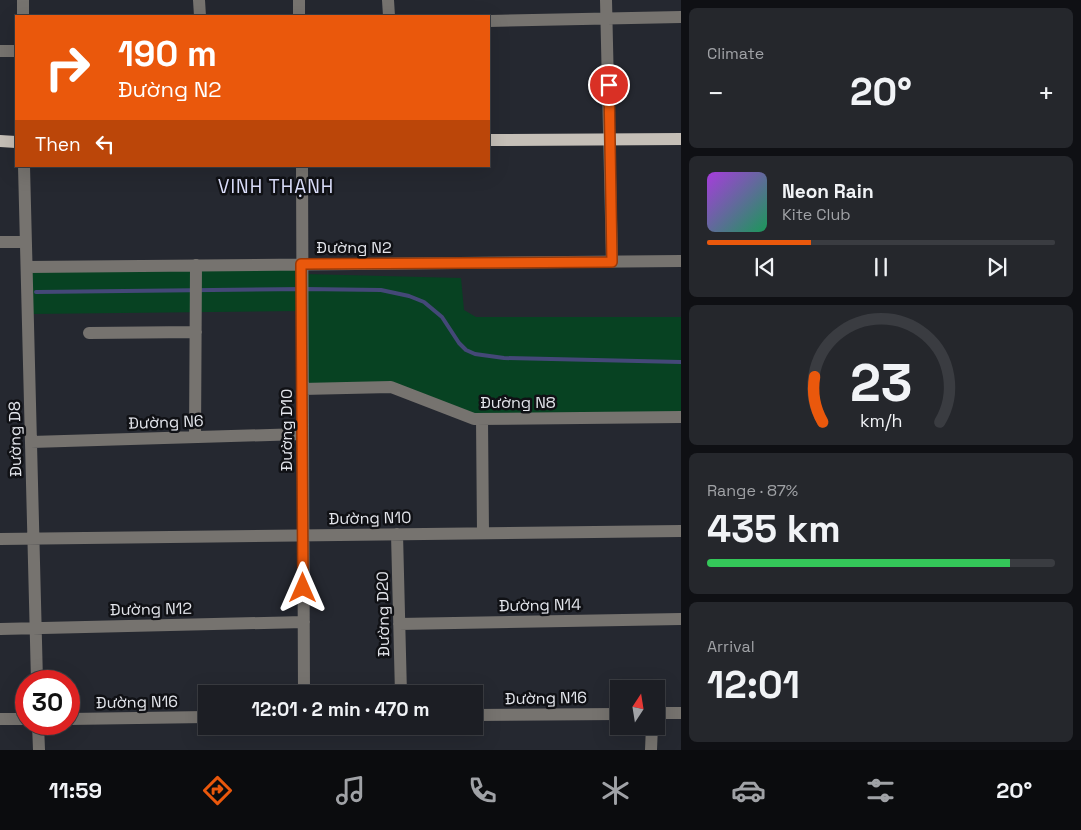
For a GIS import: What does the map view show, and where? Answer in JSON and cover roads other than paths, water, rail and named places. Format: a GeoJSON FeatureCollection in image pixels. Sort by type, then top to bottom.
{"type":"FeatureCollection","features":[{"type":"Feature","properties":{"kind":"main road"},"geometry":{"type":"LineString","coordinates":[[490,140],[681,139]]}},
{"type":"Feature","properties":{"kind":"main road"},"geometry":{"type":"LineString","coordinates":[[0,142],[15,142]]}},
{"type":"Feature","properties":{"kind":"street"},"geometry":{"type":"LineString","coordinates":[[23,0],[23,15]]}},
{"type":"Feature","properties":{"kind":"street"},"geometry":{"type":"LineString","coordinates":[[200,0],[200,15]]}},
{"type":"Feature","properties":{"kind":"street"},"geometry":{"type":"LineString","coordinates":[[299,0],[299,15]]}},
{"type":"Feature","properties":{"kind":"street"},"geometry":{"type":"LineString","coordinates":[[388,0],[389,15]]}},
{"type":"Feature","properties":{"kind":"street"},"geometry":{"type":"LineString","coordinates":[[606,0],[612,262]]}},
{"type":"Feature","properties":{"kind":"street"},"geometry":{"type":"LineString","coordinates":[[490,21],[681,17]]}},
{"type":"Feature","properties":{"kind":"street"},"geometry":{"type":"LineString","coordinates":[[0,51],[15,51]]}},
{"type":"Feature","properties":{"kind":"street","name":"Đường D8"},"geometry":{"type":"LineString","coordinates":[[24,167],[37,670]]}},
{"type":"Feature","properties":{"kind":"street","name":"Đường D10"},"geometry":{"type":"LineString","coordinates":[[302,167],[301,303],[304,685]]}},
{"type":"Feature","properties":{"kind":"street"},"geometry":{"type":"LineString","coordinates":[[0,242],[26,242]]}},
{"type":"Feature","properties":{"kind":"street","name":"Đường N2"},"geometry":{"type":"LineString","coordinates":[[27,267],[681,261]]}},
{"type":"Feature","properties":{"kind":"street"},"geometry":{"type":"LineString","coordinates":[[195,437],[196,265]]}},
{"type":"Feature","properties":{"kind":"street"},"geometry":{"type":"LineString","coordinates":[[89,333],[196,332]]}},
{"type":"Feature","properties":{"kind":"street","name":"Đường N8"},"geometry":{"type":"LineString","coordinates":[[302,389],[392,388],[474,419],[681,418]]}},
{"type":"Feature","properties":{"kind":"street"},"geometry":{"type":"LineString","coordinates":[[482,419],[483,534]]}},
{"type":"Feature","properties":{"kind":"street","name":"Đường N6"},"geometry":{"type":"LineString","coordinates":[[31,442],[302,434]]}},
{"type":"Feature","properties":{"kind":"street","name":"Đường N10"},"geometry":{"type":"LineString","coordinates":[[0,538],[681,532]]}},
{"type":"Feature","properties":{"kind":"street","name":"Đường D20"},"geometry":{"type":"LineString","coordinates":[[397,534],[401,685]]}},
{"type":"Feature","properties":{"kind":"street","name":"Đường N14"},"geometry":{"type":"LineString","coordinates":[[399,624],[681,619]]}},
{"type":"Feature","properties":{"kind":"street","name":"Đường N12"},"geometry":{"type":"LineString","coordinates":[[0,629],[304,622]]}},
{"type":"Feature","properties":{"kind":"street"},"geometry":{"type":"LineString","coordinates":[[665,713],[681,713]]}},
{"type":"Feature","properties":{"kind":"street","name":"Đường N16"},"geometry":{"type":"LineString","coordinates":[[483,715],[610,714]]}},
{"type":"Feature","properties":{"kind":"street","name":"Đường N16"},"geometry":{"type":"LineString","coordinates":[[80,719],[198,718]]}},
{"type":"Feature","properties":{"kind":"street"},"geometry":{"type":"LineString","coordinates":[[0,719],[15,719]]}},
{"type":"Feature","properties":{"kind":"street"},"geometry":{"type":"LineString","coordinates":[[38,735],[39,750]]}},
{"type":"Feature","properties":{"kind":"street"},"geometry":{"type":"LineString","coordinates":[[651,750],[652,735]]}},
{"type":"Feature","properties":{"kind":"waterway"},"geometry":{"type":"LineString","coordinates":[[36,292],[381,290],[409,296],[424,302],[442,317],[459,343],[466,350],[475,354],[504,358],[681,362]]}},
{"type":"Feature","properties":{"kind":"district","name":"VINH THẠNH"},"geometry":{"type":"Point","coordinates":[276,186]}}]}
